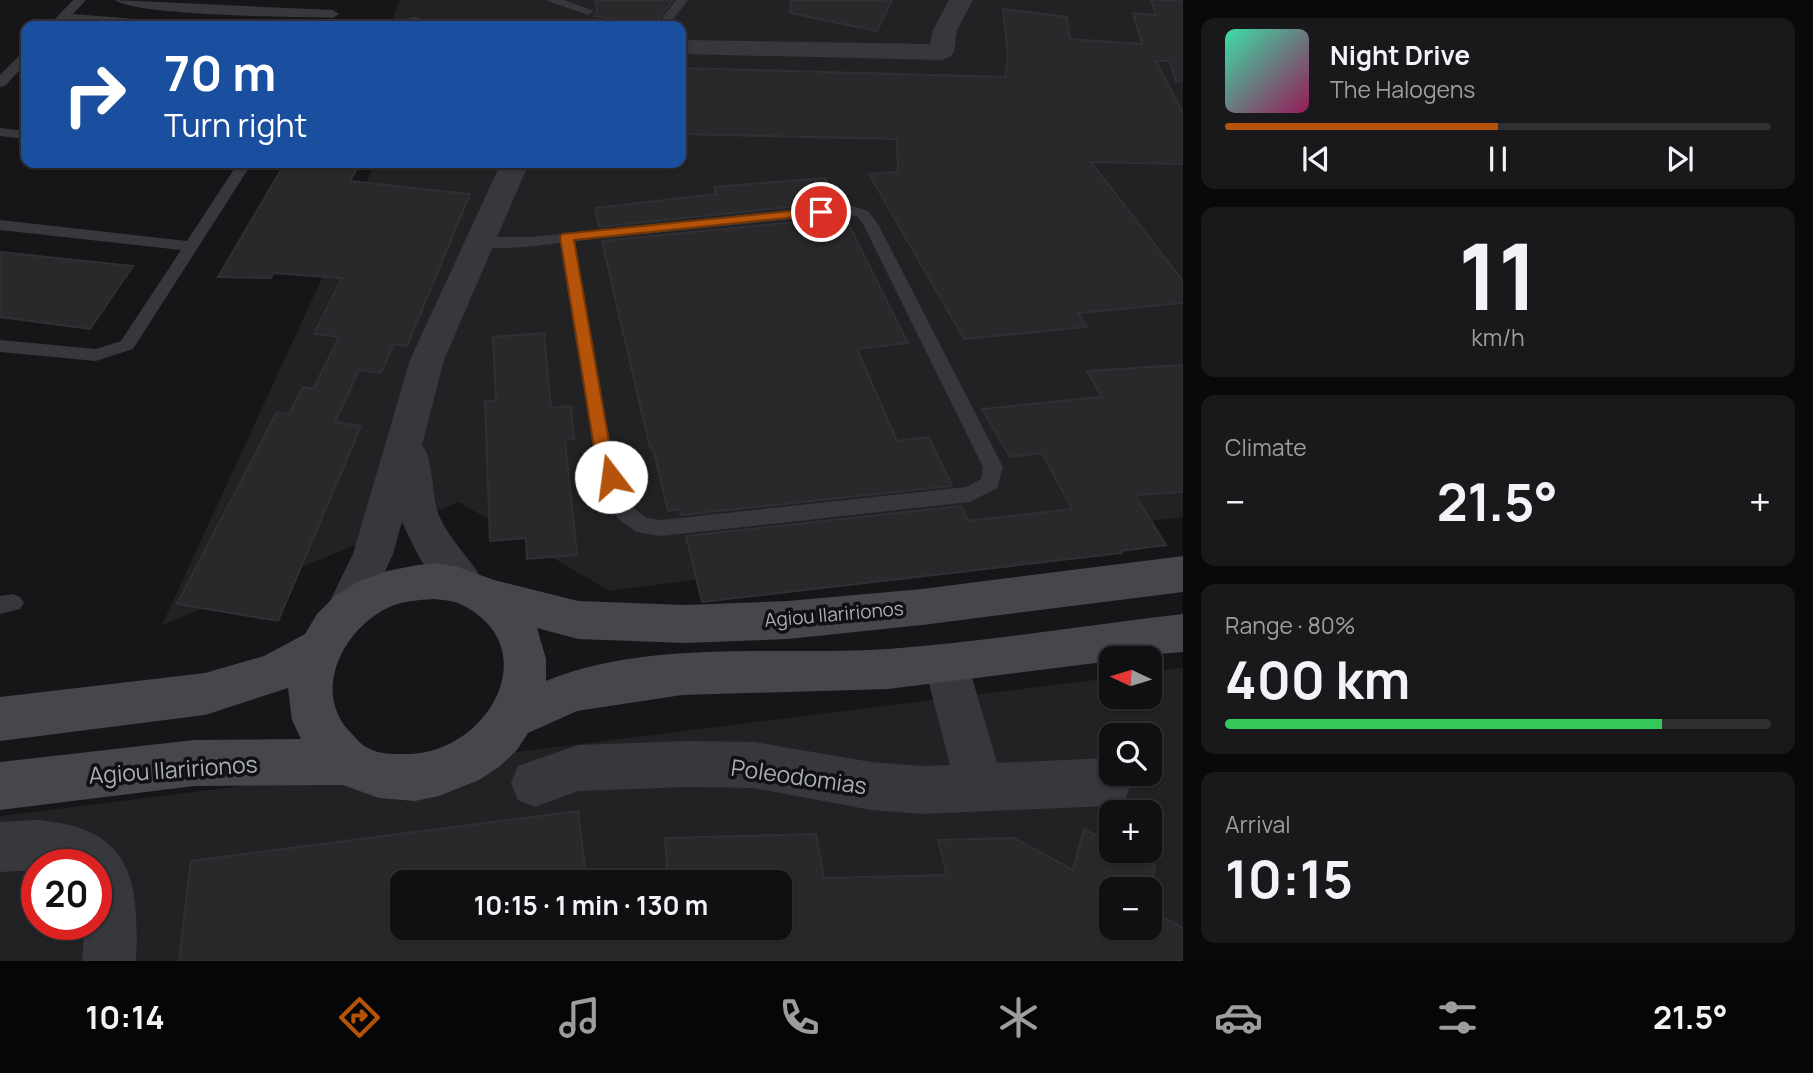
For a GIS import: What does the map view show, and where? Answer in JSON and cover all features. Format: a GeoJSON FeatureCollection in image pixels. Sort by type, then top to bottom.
{"type":"FeatureCollection","features":[{"type":"Feature","properties":{"kind":"main road","name":"Agiou Ilaririonos"},"geometry":{"type":"LineString","coordinates":[[476,592],[578,620],[685,624],[788,620],[922,607],[1183,574]]}},
{"type":"Feature","properties":{"kind":"main road"},"geometry":{"type":"LineString","coordinates":[[0,719],[205,694],[275,673],[331,632],[371,596],[402,584],[434,581],[476,592],[511,619],[524,649],[525,683],[513,717],[495,741],[470,761],[439,774],[407,779],[375,775],[348,762],[324,740],[311,711],[310,679],[331,632]]}},
{"type":"Feature","properties":{"kind":"main road"},"geometry":{"type":"LineString","coordinates":[[513,717],[574,691],[638,680],[682,675],[888,669],[946,664],[1183,633]]}},
{"type":"Feature","properties":{"kind":"main road","name":"Agiou Ilaririonos"},"geometry":{"type":"LineString","coordinates":[[0,786],[194,763],[348,762]]}},
{"type":"Feature","properties":{"kind":"street"},"geometry":{"type":"LineString","coordinates":[[686,47],[941,52],[945,30],[961,0]]}},
{"type":"Feature","properties":{"kind":"street"},"geometry":{"type":"LineString","coordinates":[[331,632],[373,554],[413,401],[427,360],[513,168]]}},
{"type":"Feature","properties":{"kind":"street"},"geometry":{"type":"LineString","coordinates":[[413,401],[410,459],[415,506],[434,547],[476,592]]}},
{"type":"Feature","properties":{"kind":"street"},"geometry":{"type":"LineString","coordinates":[[946,664],[980,788]]}},
{"type":"Feature","properties":{"kind":"street","name":"Poleodomias"},"geometry":{"type":"LineString","coordinates":[[536,783],[578,768],[741,765],[807,773],[871,786],[922,790],[1099,782]]}},
{"type":"Feature","properties":{"kind":"street"},"geometry":{"type":"LineString","coordinates":[[0,847],[54,844],[80,850],[96,863],[106,880],[111,907],[110,950]]}},
{"type":"Feature","properties":{"kind":"lane"},"geometry":{"type":"LineString","coordinates":[[60,21],[80,0]]}},
{"type":"Feature","properties":{"kind":"lane"},"geometry":{"type":"LineString","coordinates":[[121,0],[277,13],[333,14]]}},
{"type":"Feature","properties":{"kind":"lane"},"geometry":{"type":"LineString","coordinates":[[329,21],[341,0]]}},
{"type":"Feature","properties":{"kind":"lane"},"geometry":{"type":"LineString","coordinates":[[551,0],[591,6]]}},
{"type":"Feature","properties":{"kind":"lane"},"geometry":{"type":"LineString","coordinates":[[666,21],[682,0]]}},
{"type":"Feature","properties":{"kind":"lane"},"geometry":{"type":"LineString","coordinates":[[0,64],[21,59]]}},
{"type":"Feature","properties":{"kind":"lane"},"geometry":{"type":"LineString","coordinates":[[0,83],[21,61]]}},
{"type":"Feature","properties":{"kind":"lane"},"geometry":{"type":"LineString","coordinates":[[0,132],[21,134]]}},
{"type":"Feature","properties":{"kind":"lane"},"geometry":{"type":"LineString","coordinates":[[0,346],[96,355],[127,345],[242,168]]}},
{"type":"Feature","properties":{"kind":"lane"},"geometry":{"type":"LineString","coordinates":[[479,242],[531,242],[567,237],[846,209],[863,214],[993,467],[990,483],[971,494],[661,528],[643,526],[624,512],[604,459],[567,237]]}},
{"type":"Feature","properties":{"kind":"lane"},"geometry":{"type":"LineString","coordinates":[[0,225],[190,246]]}},
{"type":"Feature","properties":{"kind":"shaded area"},"geometry":{"type":"Polygon","coordinates":[[[400,0],[1183,0],[1183,517],[609,591],[459,502],[162,625],[373,168],[686,168],[686,21],[392,21],[400,0]]]}},
{"type":"Feature","properties":{"kind":"shaded area"},"geometry":{"type":"Polygon","coordinates":[[[1183,668],[1183,961],[0,961],[0,816],[1099,679],[1099,709],[1162,709],[1162,671],[1183,668]]]}},
{"type":"Feature","properties":{"kind":"building"},"geometry":{"type":"Polygon","coordinates":[[[595,0],[673,0],[657,21],[627,21],[594,16],[597,12],[595,0]]]}},
{"type":"Feature","properties":{"kind":"building"},"geometry":{"type":"Polygon","coordinates":[[[791,0],[892,0],[877,31],[790,13],[791,0]]]}},
{"type":"Feature","properties":{"kind":"building"},"geometry":{"type":"Polygon","coordinates":[[[1151,0],[1183,0],[1183,81],[1176,82],[1170,61],[1156,61],[1183,113],[1183,164],[1091,162],[1183,281],[1183,303],[1078,313],[1087,327],[964,339],[869,174],[898,172],[897,139],[686,134],[686,68],[1005,77],[1008,57],[1003,9],[1067,17],[1070,39],[1142,44],[1133,13],[1156,15],[1151,0]]]}},
{"type":"Feature","properties":{"kind":"building"},"geometry":{"type":"Polygon","coordinates":[[[282,168],[357,168],[350,181],[470,194],[407,346],[394,344],[381,373],[359,370],[335,422],[361,426],[278,621],[177,604],[277,412],[289,414],[303,387],[313,389],[339,337],[314,334],[342,278],[273,273],[271,278],[218,277],[282,168]]]}},
{"type":"Feature","properties":{"kind":"building"},"geometry":{"type":"Polygon","coordinates":[[[825,178],[837,202],[599,227],[595,208],[717,194],[714,187],[825,178]]]}},
{"type":"Feature","properties":{"kind":"building"},"geometry":{"type":"Polygon","coordinates":[[[845,217],[908,343],[857,349],[897,441],[929,437],[952,486],[681,515],[679,509],[668,511],[653,448],[650,448],[602,241],[845,217]]]}},
{"type":"Feature","properties":{"kind":"building"},"geometry":{"type":"Polygon","coordinates":[[[0,252],[133,266],[90,329],[0,317],[0,252]]]}},
{"type":"Feature","properties":{"kind":"building"},"geometry":{"type":"Polygon","coordinates":[[[544,333],[551,408],[571,406],[574,439],[565,440],[577,555],[527,559],[526,538],[490,541],[485,401],[496,401],[493,337],[544,333]]]}},
{"type":"Feature","properties":{"kind":"building"},"geometry":{"type":"Polygon","coordinates":[[[1183,365],[1183,492],[1135,495],[1166,545],[1121,551],[1122,553],[702,602],[686,536],[961,506],[968,521],[1072,509],[1042,453],[1010,457],[982,409],[1102,397],[1087,371],[1183,365]]]}},
{"type":"Feature","properties":{"kind":"building"},"geometry":{"type":"Polygon","coordinates":[[[578,811],[585,870],[390,870],[390,940],[792,940],[792,870],[667,870],[665,838],[816,834],[824,878],[947,875],[938,840],[1014,838],[1073,870],[1084,829],[1099,837],[1099,863],[1150,863],[1155,866],[1153,877],[1099,877],[1099,940],[1162,940],[1162,917],[1183,928],[1183,961],[179,961],[191,861],[578,811]]]}},
{"type":"Feature","properties":{"kind":"route"},"geometry":{"type":"LineString","coordinates":[[611,477],[604,459],[567,237],[821,212]]}}]}
